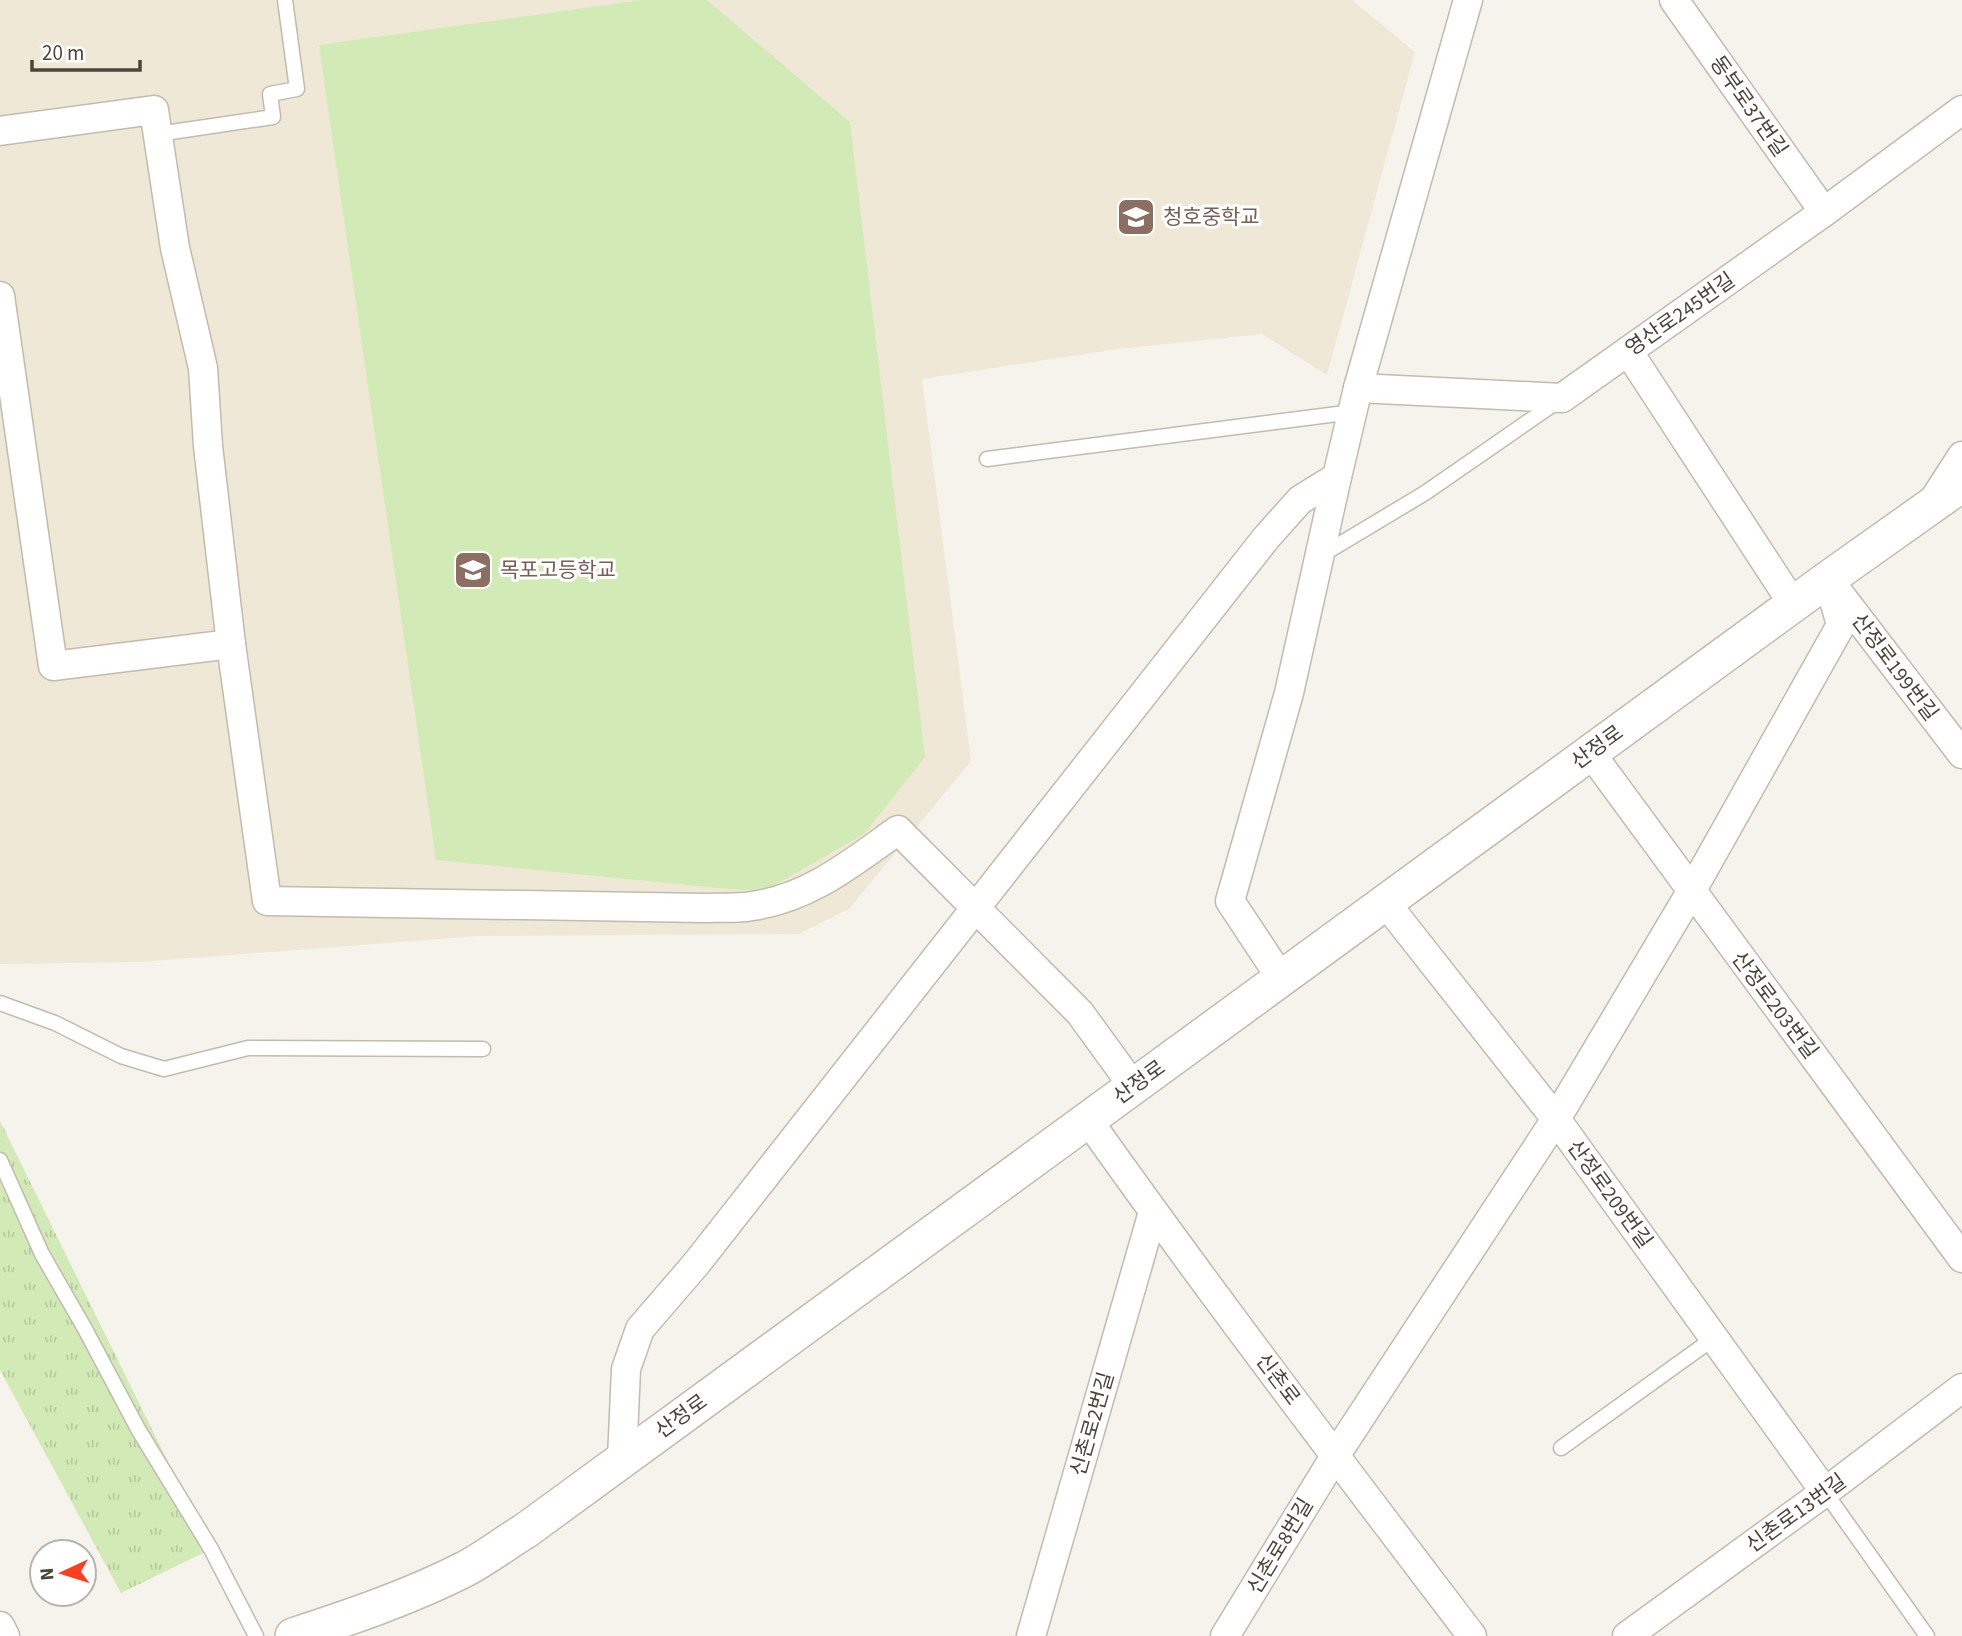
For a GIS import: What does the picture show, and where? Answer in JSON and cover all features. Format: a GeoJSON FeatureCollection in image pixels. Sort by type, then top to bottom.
{"type":"FeatureCollection","features":[{"type":"Feature","properties":{"kind":"street"},"geometry":{"type":"LineString","coordinates":[[1281,978],[1230,901],[1289,693],[1356,400],[1468,0]]}},
{"type":"Feature","properties":{"kind":"street","name":"동부로37번길"},"geometry":{"type":"LineString","coordinates":[[1674,0],[1824,212]]}},
{"type":"Feature","properties":{"kind":"street"},"geometry":{"type":"LineString","coordinates":[[0,131],[154,110],[176,248],[203,368],[208,446],[231,644],[267,901],[704,908],[752,906],[801,893],[832,877],[898,830],[1080,1013],[1133,1086]]}},
{"type":"Feature","properties":{"kind":"street","name":"영산로245번길"},"geometry":{"type":"LineString","coordinates":[[1562,398],[1824,212],[1962,110]]}},
{"type":"Feature","properties":{"kind":"street"},"geometry":{"type":"LineString","coordinates":[[0,296],[53,666],[231,644]]}},
{"type":"Feature","properties":{"kind":"street"},"geometry":{"type":"LineString","coordinates":[[1628,351],[1793,604]]}},
{"type":"Feature","properties":{"kind":"street"},"geometry":{"type":"LineString","coordinates":[[1356,400],[1562,398]]}},
{"type":"Feature","properties":{"kind":"street"},"geometry":{"type":"LineString","coordinates":[[1929,507],[1962,456]]}},
{"type":"Feature","properties":{"kind":"street"},"geometry":{"type":"LineString","coordinates":[[622,1459],[626,1369],[640,1329],[696,1264],[1266,538],[1300,500],[1337,477]]}},
{"type":"Feature","properties":{"kind":"street","name":"산정로"},"geometry":{"type":"LineString","coordinates":[[293,1636],[416,1591],[468,1567],[525,1531],[1793,604],[1962,484]]}},
{"type":"Feature","properties":{"kind":"street","name":"산정로199번길"},"geometry":{"type":"LineString","coordinates":[[1828,579],[1962,754]]}},
{"type":"Feature","properties":{"kind":"street","name":"신촌로8번길"},"geometry":{"type":"LineString","coordinates":[[1225,1636],[1335,1456],[1556,1119],[1691,892],[1841,625],[1828,579]]}},
{"type":"Feature","properties":{"kind":"street","name":"산정로203번길"},"geometry":{"type":"LineString","coordinates":[[1590,752],[1962,1258]]}},
{"type":"Feature","properties":{"kind":"street","name":"산정로209번길"},"geometry":{"type":"LineString","coordinates":[[1385,902],[1556,1119],[1825,1492]]}},
{"type":"Feature","properties":{"kind":"street","name":"신촌로"},"geometry":{"type":"LineString","coordinates":[[1088,1120],[1153,1212],[1472,1636]]}},
{"type":"Feature","properties":{"kind":"street","name":"신촌로2번길"},"geometry":{"type":"LineString","coordinates":[[1031,1636],[1153,1212]]}},
{"type":"Feature","properties":{"kind":"street","name":"신촌로13번길"},"geometry":{"type":"LineString","coordinates":[[1627,1636],[1962,1388]]}},
{"type":"Feature","properties":{"kind":"street"},"geometry":{"type":"LineString","coordinates":[[0,1626],[5,1636]]}},
{"type":"Feature","properties":{"kind":"lane"},"geometry":{"type":"LineString","coordinates":[[158,134],[273,117],[270,94],[297,89],[285,0]]}},
{"type":"Feature","properties":{"kind":"lane"},"geometry":{"type":"LineString","coordinates":[[1319,557],[1425,493],[1562,398]]}},
{"type":"Feature","properties":{"kind":"lane"},"geometry":{"type":"LineString","coordinates":[[987,459],[1356,400]]}},
{"type":"Feature","properties":{"kind":"lane"},"geometry":{"type":"LineString","coordinates":[[0,1003],[55,1023],[121,1056],[164,1069],[248,1048],[483,1049]]}},
{"type":"Feature","properties":{"kind":"lane"},"geometry":{"type":"LineString","coordinates":[[0,1160],[42,1254],[138,1429],[211,1549],[256,1636]]}},
{"type":"Feature","properties":{"kind":"lane"},"geometry":{"type":"LineString","coordinates":[[1561,1448],[1714,1338]]}},
{"type":"Feature","properties":{"kind":"lane"},"geometry":{"type":"LineString","coordinates":[[1825,1492],[1927,1636]]}},
{"type":"Feature","properties":{"kind":"shaded area","name":"목포고등학교"},"geometry":{"type":"Polygon","coordinates":[[[0,0],[1352,0],[1415,52],[1327,375],[1262,334],[1118,349],[922,379],[971,761],[849,909],[799,934],[478,936],[140,962],[0,964],[0,0]]]}},
{"type":"Feature","properties":{"kind":"green space"},"geometry":{"type":"Polygon","coordinates":[[[642,0],[707,0],[850,122],[925,757],[864,834],[768,889],[718,888],[436,860],[319,45],[642,0]]]}},
{"type":"Feature","properties":{"kind":"green space"},"geometry":{"type":"Polygon","coordinates":[[[0,1121],[211,1549],[121,1593],[98,1551],[98,1538],[91,1538],[0,1370],[0,1121]]]}},
{"type":"Feature","properties":{"kind":"place","name":"청호중학교"},"geometry":{"type":"Point","coordinates":[1136,217]}},
{"type":"Feature","properties":{"kind":"place","name":"목포고등학교"},"geometry":{"type":"Point","coordinates":[473,570]}}]}
